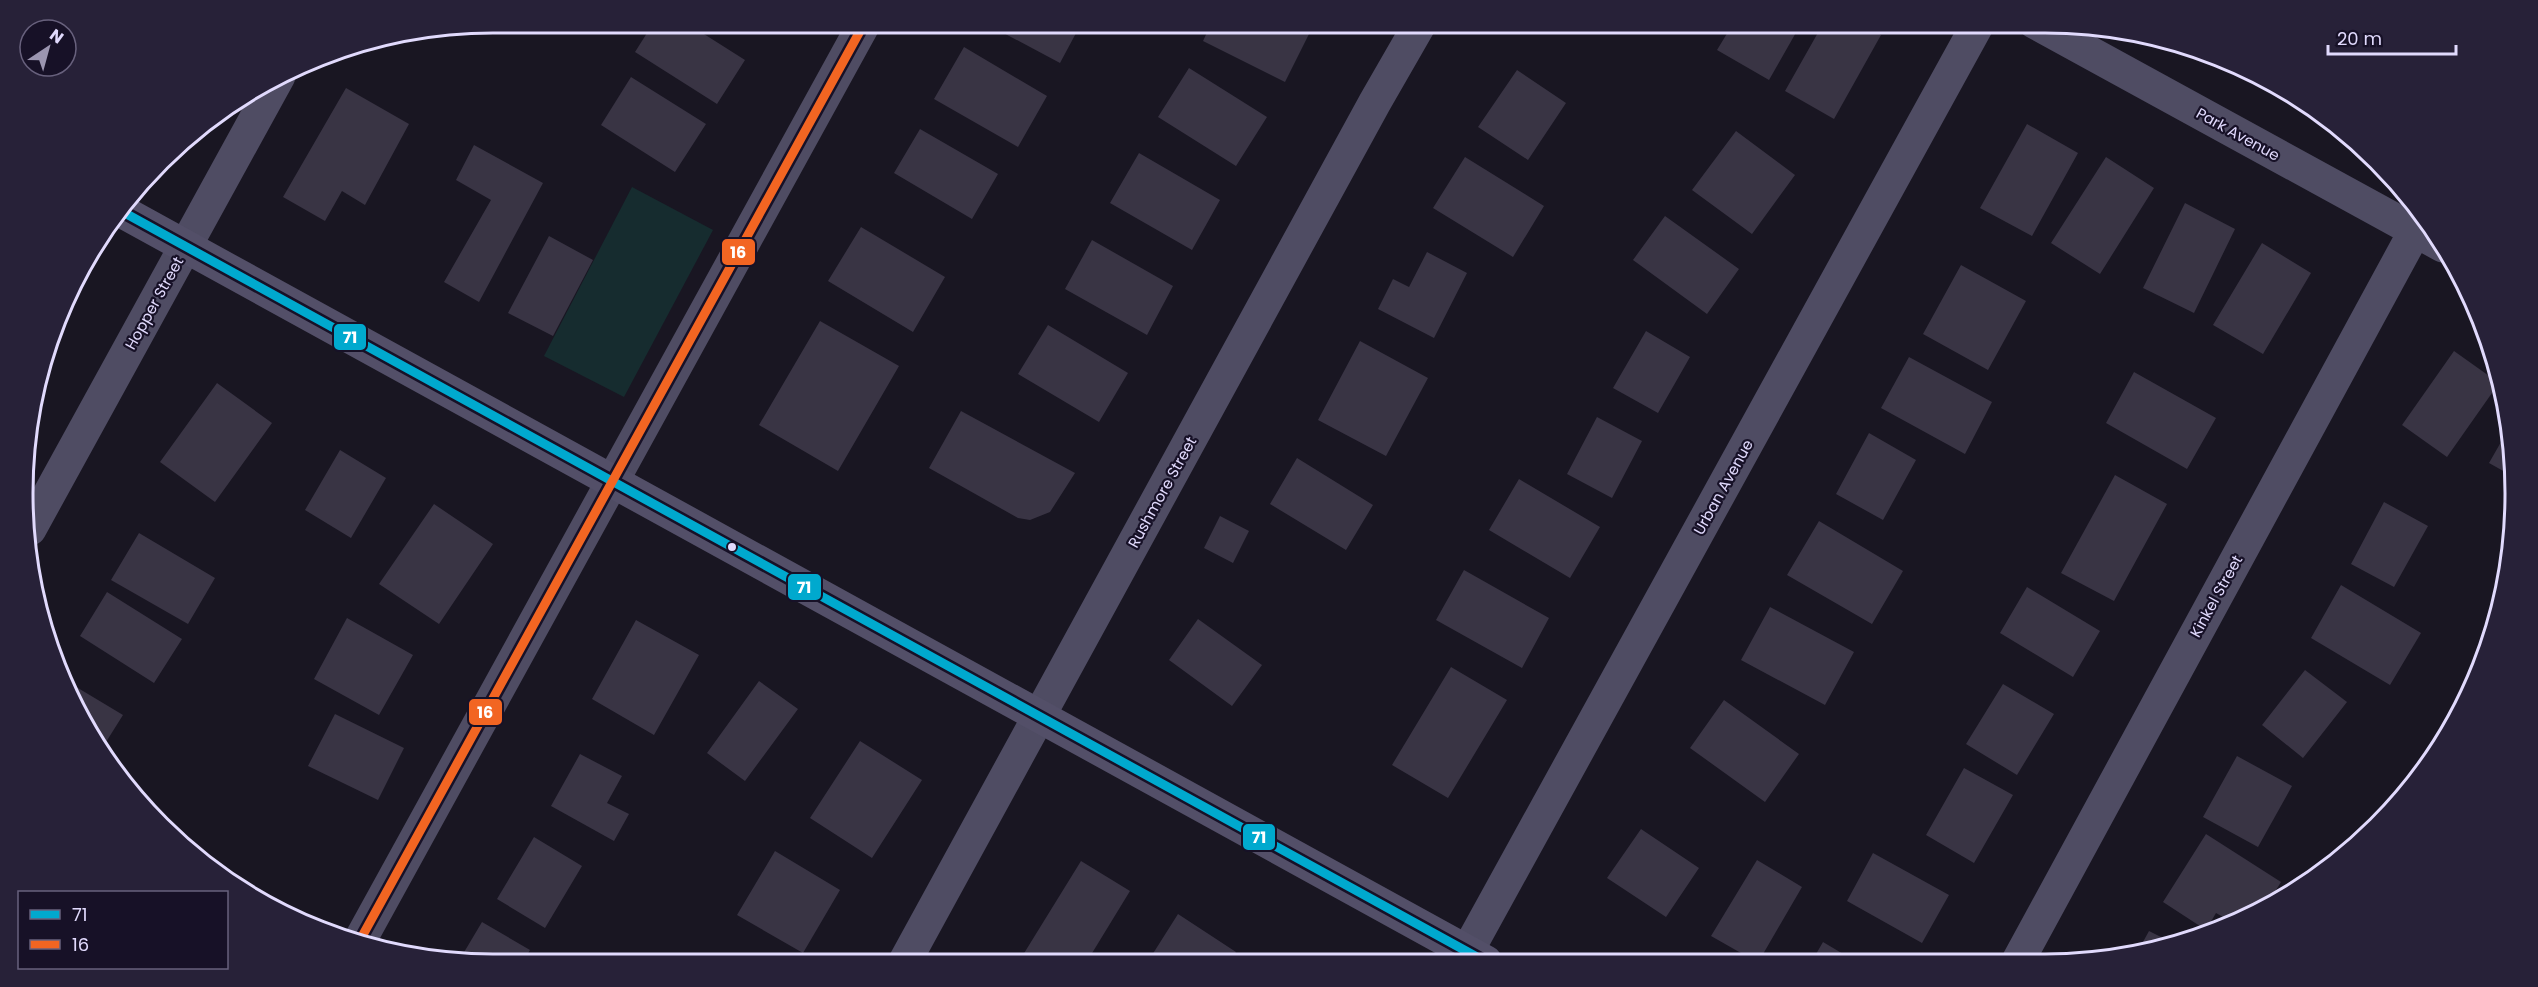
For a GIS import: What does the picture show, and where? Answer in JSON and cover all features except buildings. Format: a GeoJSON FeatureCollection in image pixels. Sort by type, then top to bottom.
{"type":"FeatureCollection","features":[{"type":"Feature","properties":{"kind":"main road"},"geometry":{"type":"LineString","coordinates":[[127,214],[1471,954]]}},
{"type":"Feature","properties":{"kind":"street"},"geometry":{"type":"LineString","coordinates":[[363,935],[858,33]]}},
{"type":"Feature","properties":{"kind":"street","name":"Rushmore Street"},"geometry":{"type":"LineString","coordinates":[[909,954],[1369,112],[1415,33]]}},
{"type":"Feature","properties":{"kind":"street","name":"Urban Avenue"},"geometry":{"type":"LineString","coordinates":[[1478,954],[1973,33]]}},
{"type":"Feature","properties":{"kind":"street","name":"Park Avenue"},"geometry":{"type":"LineString","coordinates":[[2055,33],[2427,238]]}},
{"type":"Feature","properties":{"kind":"street","name":"Hopper Street"},"geometry":{"type":"LineString","coordinates":[[34,522],[271,91]]}},
{"type":"Feature","properties":{"kind":"street","name":"Kinkel Street"},"geometry":{"type":"LineString","coordinates":[[2022,954],[2428,240]]}},
{"type":"Feature","properties":{"kind":"green space"},"geometry":{"type":"Polygon","coordinates":[[[632,187],[713,230],[624,397],[544,356],[632,187]]]}},
{"type":"Feature","properties":{"kind":"transit line","name":"16"},"geometry":{"type":"LineString","coordinates":[[363,935],[859,33]]}},
{"type":"Feature","properties":{"kind":"transit line","name":"71"},"geometry":{"type":"LineString","coordinates":[[127,214],[1471,954]]}}]}
